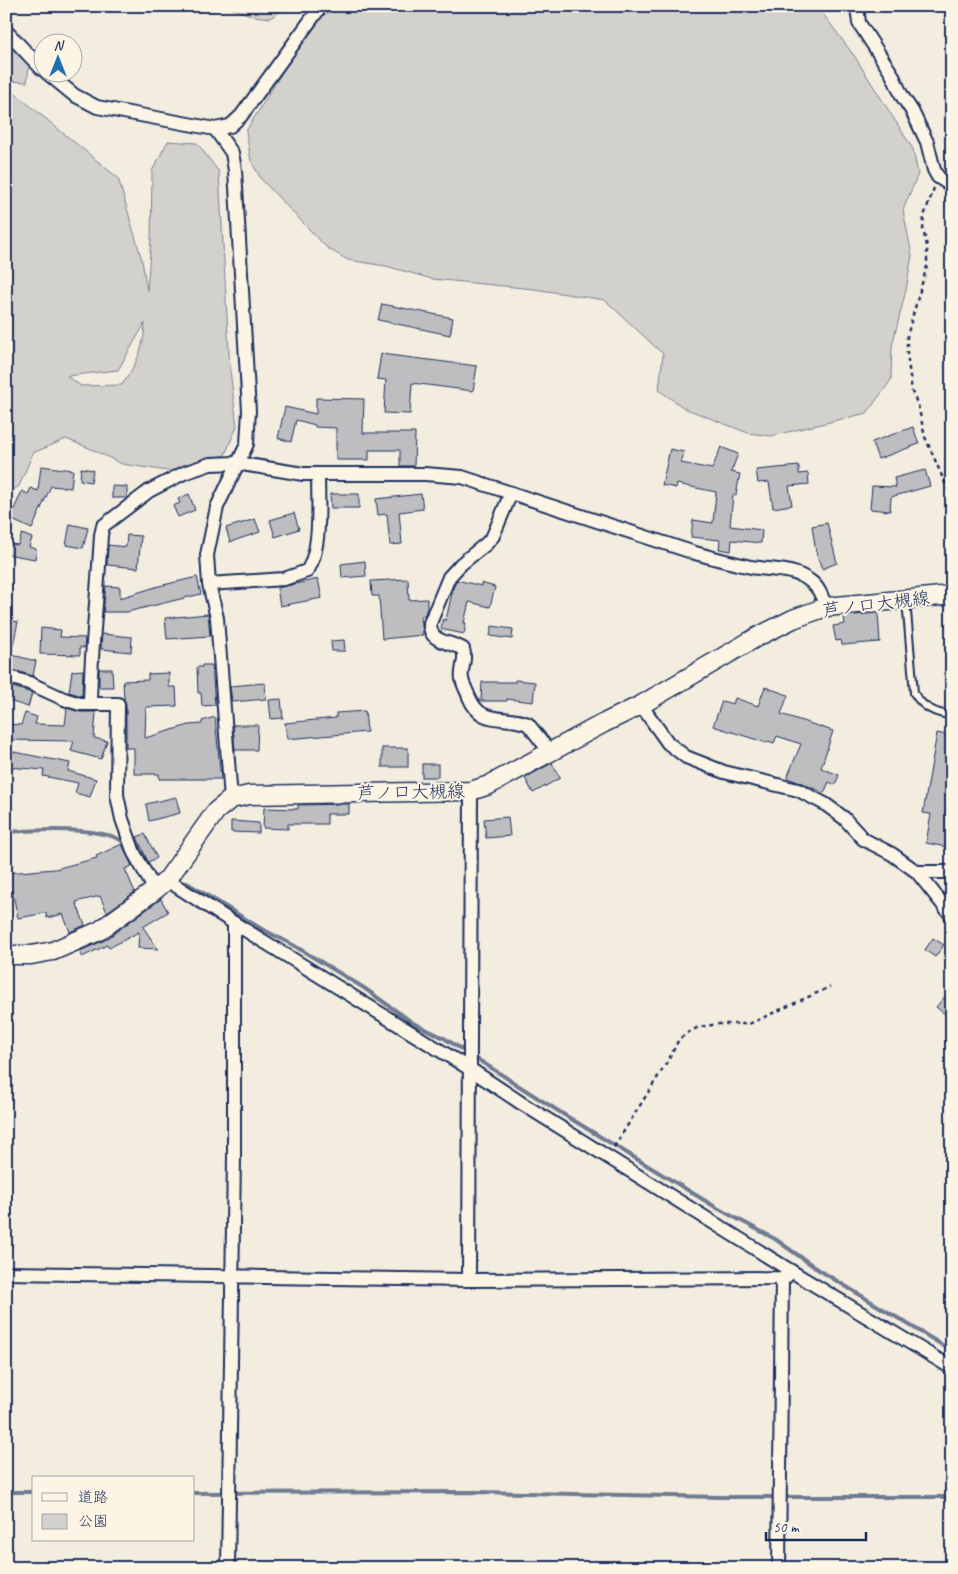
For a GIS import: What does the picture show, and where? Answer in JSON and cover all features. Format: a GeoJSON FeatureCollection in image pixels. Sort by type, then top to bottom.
{"type":"FeatureCollection","features":[{"type":"Feature","properties":{"kind":"main road","name":"芦ノ口大槻線"},"geometry":{"type":"LineString","coordinates":[[231,798],[249,795],[471,791],[489,785],[641,705],[757,637],[793,619],[826,606],[952,595]]}},
{"type":"Feature","properties":{"kind":"main road"},"geometry":{"type":"LineString","coordinates":[[6,956],[31,955],[53,950],[99,931],[161,885],[216,811],[231,798]]}},
{"type":"Feature","properties":{"kind":"street"},"geometry":{"type":"LineString","coordinates":[[58,82],[74,95],[97,107],[216,129],[230,126],[241,116],[321,6]]}},
{"type":"Feature","properties":{"kind":"street"},"geometry":{"type":"LineString","coordinates":[[857,6],[859,23],[892,74],[927,142],[934,170],[938,177],[952,186]]}},
{"type":"Feature","properties":{"kind":"street"},"geometry":{"type":"LineString","coordinates":[[6,30],[32,58]]}},
{"type":"Feature","properties":{"kind":"street"},"geometry":{"type":"LineString","coordinates":[[216,129],[232,153],[235,170],[249,411],[247,444],[243,454],[236,463],[217,506],[207,555],[209,584],[217,618],[231,798]]}},
{"type":"Feature","properties":{"kind":"street"},"geometry":{"type":"LineString","coordinates":[[90,703],[91,662],[103,526],[150,491],[204,465],[236,463],[304,474],[425,474],[462,477],[712,558],[745,566],[797,574],[815,585],[822,594],[826,606]]}},
{"type":"Feature","properties":{"kind":"street"},"geometry":{"type":"LineString","coordinates":[[209,584],[284,579],[307,570],[315,556],[317,543],[318,474]]}},
{"type":"Feature","properties":{"kind":"street"},"geometry":{"type":"LineString","coordinates":[[511,493],[492,536],[486,544],[461,564],[449,577],[430,623],[430,628],[432,636],[435,638],[463,648],[465,661],[462,678],[472,704],[478,712],[489,717],[528,724],[550,752]]}},
{"type":"Feature","properties":{"kind":"street"},"geometry":{"type":"LineString","coordinates":[[6,676],[29,683],[80,704],[118,704],[117,795],[122,819],[134,853],[161,885],[234,923],[470,1068],[521,1104],[608,1157],[786,1275],[952,1368]]}},
{"type":"Feature","properties":{"kind":"street"},"geometry":{"type":"LineString","coordinates":[[641,705],[668,743],[686,757],[724,772],[798,790],[814,797],[844,818],[863,839],[892,854],[917,872],[952,916]]}},
{"type":"Feature","properties":{"kind":"street"},"geometry":{"type":"LineString","coordinates":[[470,1280],[471,791]]}},
{"type":"Feature","properties":{"kind":"street"},"geometry":{"type":"LineString","coordinates":[[917,872],[952,872]]}},
{"type":"Feature","properties":{"kind":"street"},"geometry":{"type":"LineString","coordinates":[[228,1568],[234,1157],[234,923]]}},
{"type":"Feature","properties":{"kind":"street"},"geometry":{"type":"LineString","coordinates":[[6,1273],[470,1280],[786,1275]]}},
{"type":"Feature","properties":{"kind":"street"},"geometry":{"type":"LineString","coordinates":[[779,1568],[786,1275]]}},
{"type":"Feature","properties":{"kind":"lane"},"geometry":{"type":"LineString","coordinates":[[906,598],[914,693],[918,700],[930,709],[952,715]]}},
{"type":"Feature","properties":{"kind":"path"},"geometry":{"type":"LineString","coordinates":[[938,177],[924,216],[923,230],[927,246],[927,266],[907,336],[907,353],[912,392],[918,405],[925,437],[948,490],[952,529]]}},
{"type":"Feature","properties":{"kind":"path"},"geometry":{"type":"LineString","coordinates":[[608,1157],[680,1039],[699,1027],[719,1024],[749,1024],[830,987]]}},
{"type":"Feature","properties":{"kind":"green space"},"geometry":{"type":"Polygon","coordinates":[[[224,6],[289,6],[270,18],[254,16],[224,6]]]}},
{"type":"Feature","properties":{"kind":"green space"},"geometry":{"type":"Polygon","coordinates":[[[323,6],[817,6],[855,57],[913,149],[918,174],[903,210],[912,255],[906,290],[892,346],[891,380],[867,413],[771,436],[748,433],[684,408],[659,390],[663,354],[605,300],[534,289],[432,279],[386,266],[348,260],[327,248],[261,179],[251,161],[246,131],[323,6]]]}},
{"type":"Feature","properties":{"kind":"green space"},"geometry":{"type":"Polygon","coordinates":[[[6,40],[29,66],[27,82],[6,81],[6,40]]]}},
{"type":"Feature","properties":{"kind":"green space"},"geometry":{"type":"Polygon","coordinates":[[[6,86],[118,178],[142,260],[147,291],[151,239],[152,171],[168,141],[197,143],[219,172],[230,370],[237,426],[225,455],[167,471],[122,464],[66,439],[33,453],[19,486],[6,495],[6,86]],[[145,323],[118,370],[67,376],[81,386],[122,385],[138,356],[145,323]]]}},
{"type":"Feature","properties":{"kind":"building"},"geometry":{"type":"Polygon","coordinates":[[[382,304],[453,318],[450,335],[378,320],[382,304]]]}},
{"type":"Feature","properties":{"kind":"building"},"geometry":{"type":"Polygon","coordinates":[[[381,354],[477,366],[473,391],[412,383],[410,414],[384,413],[386,380],[377,379],[381,354]]]}},
{"type":"Feature","properties":{"kind":"building"},"geometry":{"type":"Polygon","coordinates":[[[316,398],[364,399],[363,433],[415,433],[414,466],[400,466],[400,450],[369,450],[369,460],[336,460],[336,428],[315,427],[315,425],[296,420],[291,442],[278,438],[285,407],[316,414],[316,398]]]}},
{"type":"Feature","properties":{"kind":"building"},"geometry":{"type":"Polygon","coordinates":[[[913,427],[919,444],[878,459],[872,442],[913,427]]]}},
{"type":"Feature","properties":{"kind":"building"},"geometry":{"type":"Polygon","coordinates":[[[721,447],[738,454],[731,472],[740,474],[736,495],[733,495],[730,526],[762,530],[761,543],[732,540],[731,551],[719,549],[720,540],[691,537],[693,520],[713,523],[716,492],[677,484],[676,488],[662,485],[670,449],[684,452],[681,463],[712,469],[721,447]]]}},
{"type":"Feature","properties":{"kind":"building"},"geometry":{"type":"Polygon","coordinates":[[[41,466],[73,470],[71,488],[51,486],[32,529],[10,519],[22,491],[28,494],[31,488],[38,491],[41,466]]]}},
{"type":"Feature","properties":{"kind":"building"},"geometry":{"type":"Polygon","coordinates":[[[799,466],[799,474],[808,473],[809,484],[789,486],[792,505],[773,508],[769,482],[758,483],[756,470],[799,466]]]}},
{"type":"Feature","properties":{"kind":"building"},"geometry":{"type":"Polygon","coordinates":[[[81,468],[93,470],[91,482],[80,480],[81,468]]]}},
{"type":"Feature","properties":{"kind":"building"},"geometry":{"type":"Polygon","coordinates":[[[925,470],[930,486],[891,497],[890,511],[870,509],[872,486],[896,487],[894,478],[925,470]]]}},
{"type":"Feature","properties":{"kind":"building"},"geometry":{"type":"Polygon","coordinates":[[[112,486],[127,487],[127,498],[112,498],[112,486]]]}},
{"type":"Feature","properties":{"kind":"building"},"geometry":{"type":"Polygon","coordinates":[[[189,494],[195,510],[178,517],[173,506],[180,503],[178,499],[189,494]]]}},
{"type":"Feature","properties":{"kind":"building"},"geometry":{"type":"Polygon","coordinates":[[[330,494],[359,494],[359,508],[331,508],[330,494]]]}},
{"type":"Feature","properties":{"kind":"building"},"geometry":{"type":"Polygon","coordinates":[[[421,494],[423,509],[399,512],[402,544],[390,545],[387,514],[378,515],[376,499],[421,494]]]}},
{"type":"Feature","properties":{"kind":"building"},"geometry":{"type":"Polygon","coordinates":[[[294,513],[299,529],[275,537],[270,520],[294,513]]]}},
{"type":"Feature","properties":{"kind":"building"},"geometry":{"type":"Polygon","coordinates":[[[255,519],[260,532],[230,542],[226,528],[255,519]]]}},
{"type":"Feature","properties":{"kind":"building"},"geometry":{"type":"Polygon","coordinates":[[[827,523],[837,563],[822,569],[816,552],[812,526],[827,523]]]}},
{"type":"Feature","properties":{"kind":"building"},"geometry":{"type":"Polygon","coordinates":[[[70,524],[88,528],[83,548],[66,545],[70,524]]]}},
{"type":"Feature","properties":{"kind":"building"},"geometry":{"type":"Polygon","coordinates":[[[22,534],[32,538],[29,547],[36,549],[35,559],[6,554],[6,543],[18,545],[22,534]]]}},
{"type":"Feature","properties":{"kind":"building"},"geometry":{"type":"Polygon","coordinates":[[[127,535],[141,536],[138,568],[107,565],[108,545],[126,547],[127,535]]]}},
{"type":"Feature","properties":{"kind":"building"},"geometry":{"type":"Polygon","coordinates":[[[365,561],[366,576],[342,578],[341,564],[365,561]]]}},
{"type":"Feature","properties":{"kind":"building"},"geometry":{"type":"Polygon","coordinates":[[[197,577],[201,594],[127,612],[103,612],[106,586],[120,587],[120,598],[197,577]]]}},
{"type":"Feature","properties":{"kind":"building"},"geometry":{"type":"Polygon","coordinates":[[[318,579],[322,598],[280,606],[277,588],[318,579]]]}},
{"type":"Feature","properties":{"kind":"building"},"geometry":{"type":"Polygon","coordinates":[[[408,579],[409,600],[427,599],[427,608],[424,616],[421,616],[423,635],[382,639],[379,596],[372,596],[371,581],[408,579]]]}},
{"type":"Feature","properties":{"kind":"building"},"geometry":{"type":"Polygon","coordinates":[[[457,580],[481,586],[481,583],[495,587],[490,607],[469,602],[464,623],[466,623],[464,634],[441,629],[443,619],[446,620],[453,588],[457,580]]]}},
{"type":"Feature","properties":{"kind":"building"},"geometry":{"type":"Polygon","coordinates":[[[878,613],[880,642],[842,645],[841,640],[836,641],[833,626],[845,624],[844,616],[878,613]]]}},
{"type":"Feature","properties":{"kind":"building"},"geometry":{"type":"Polygon","coordinates":[[[208,614],[210,636],[167,639],[165,618],[208,614]]]}},
{"type":"Feature","properties":{"kind":"building"},"geometry":{"type":"Polygon","coordinates":[[[6,619],[18,622],[11,654],[6,654],[6,619]]]}},
{"type":"Feature","properties":{"kind":"building"},"geometry":{"type":"Polygon","coordinates":[[[492,626],[513,629],[512,639],[490,636],[492,626]]]}},
{"type":"Feature","properties":{"kind":"building"},"geometry":{"type":"Polygon","coordinates":[[[41,628],[61,630],[60,637],[85,638],[84,648],[80,647],[80,655],[40,654],[41,628]]]}},
{"type":"Feature","properties":{"kind":"building"},"geometry":{"type":"Polygon","coordinates":[[[102,634],[132,637],[131,652],[101,649],[102,634]]]}},
{"type":"Feature","properties":{"kind":"building"},"geometry":{"type":"Polygon","coordinates":[[[344,640],[345,651],[332,651],[331,641],[344,640]]]}},
{"type":"Feature","properties":{"kind":"building"},"geometry":{"type":"Polygon","coordinates":[[[12,655],[36,661],[33,676],[9,669],[12,655]]]}},
{"type":"Feature","properties":{"kind":"building"},"geometry":{"type":"Polygon","coordinates":[[[202,665],[212,665],[215,705],[202,706],[201,693],[198,693],[197,667],[202,667],[202,665]]]}},
{"type":"Feature","properties":{"kind":"building"},"geometry":{"type":"Polygon","coordinates":[[[99,669],[112,669],[113,687],[99,687],[99,669]]]}},
{"type":"Feature","properties":{"kind":"building"},"geometry":{"type":"Polygon","coordinates":[[[83,670],[82,696],[69,692],[72,671],[83,670]]]}},
{"type":"Feature","properties":{"kind":"building"},"geometry":{"type":"Polygon","coordinates":[[[169,673],[169,687],[176,687],[177,706],[146,707],[145,738],[189,725],[202,724],[202,721],[215,717],[221,779],[159,779],[159,774],[134,774],[134,748],[126,748],[126,704],[123,681],[148,680],[148,674],[169,673]]]}},
{"type":"Feature","properties":{"kind":"building"},"geometry":{"type":"Polygon","coordinates":[[[515,680],[535,682],[533,702],[507,699],[507,701],[481,701],[482,682],[515,682],[515,680]]]}},
{"type":"Feature","properties":{"kind":"building"},"geometry":{"type":"Polygon","coordinates":[[[265,683],[266,699],[232,702],[230,686],[265,683]]]}},
{"type":"Feature","properties":{"kind":"building"},"geometry":{"type":"Polygon","coordinates":[[[6,685],[32,693],[28,707],[6,700],[6,685]]]}},
{"type":"Feature","properties":{"kind":"building"},"geometry":{"type":"Polygon","coordinates":[[[765,687],[788,695],[781,714],[833,731],[821,768],[839,775],[835,785],[829,782],[824,793],[787,778],[801,744],[777,736],[774,743],[768,741],[767,743],[713,726],[722,701],[733,704],[735,698],[758,706],[765,687]]]}},
{"type":"Feature","properties":{"kind":"building"},"geometry":{"type":"Polygon","coordinates":[[[281,699],[283,718],[271,719],[269,700],[281,699]]]}},
{"type":"Feature","properties":{"kind":"building"},"geometry":{"type":"Polygon","coordinates":[[[67,708],[80,712],[96,712],[94,738],[107,741],[101,759],[71,751],[74,741],[6,740],[6,724],[21,725],[25,713],[37,717],[35,724],[65,725],[67,708]]]}},
{"type":"Feature","properties":{"kind":"building"},"geometry":{"type":"Polygon","coordinates":[[[365,711],[367,732],[287,739],[285,723],[336,718],[336,713],[365,711]]]}},
{"type":"Feature","properties":{"kind":"building"},"geometry":{"type":"Polygon","coordinates":[[[233,725],[258,725],[257,750],[235,750],[233,725]]]}},
{"type":"Feature","properties":{"kind":"building"},"geometry":{"type":"Polygon","coordinates":[[[937,733],[952,736],[952,848],[926,843],[931,814],[923,813],[937,733]]]}},
{"type":"Feature","properties":{"kind":"building"},"geometry":{"type":"Polygon","coordinates":[[[382,748],[408,748],[408,767],[382,767],[382,748]]]}},
{"type":"Feature","properties":{"kind":"building"},"geometry":{"type":"Polygon","coordinates":[[[9,751],[70,763],[68,771],[96,779],[90,797],[75,793],[78,783],[43,776],[44,770],[8,767],[9,751]]]}},
{"type":"Feature","properties":{"kind":"building"},"geometry":{"type":"Polygon","coordinates":[[[552,763],[560,778],[533,793],[525,778],[552,763]]]}},
{"type":"Feature","properties":{"kind":"building"},"geometry":{"type":"Polygon","coordinates":[[[422,764],[438,764],[438,777],[422,777],[422,764]]]}},
{"type":"Feature","properties":{"kind":"building"},"geometry":{"type":"Polygon","coordinates":[[[176,797],[180,813],[149,821],[146,804],[176,797]]]}},
{"type":"Feature","properties":{"kind":"building"},"geometry":{"type":"Polygon","coordinates":[[[349,804],[349,814],[327,814],[327,824],[288,824],[288,829],[263,828],[264,808],[298,809],[298,805],[349,804]]]}},
{"type":"Feature","properties":{"kind":"building"},"geometry":{"type":"Polygon","coordinates":[[[508,817],[510,836],[486,838],[484,819],[508,817]]]}},
{"type":"Feature","properties":{"kind":"building"},"geometry":{"type":"Polygon","coordinates":[[[231,821],[259,823],[259,833],[231,832],[231,821]]]}},
{"type":"Feature","properties":{"kind":"building"},"geometry":{"type":"Polygon","coordinates":[[[145,834],[157,858],[148,862],[137,837],[145,834]]]}},
{"type":"Feature","properties":{"kind":"building"},"geometry":{"type":"Polygon","coordinates":[[[122,844],[132,866],[125,869],[135,892],[107,912],[100,896],[76,902],[85,925],[70,932],[63,914],[47,918],[46,913],[18,918],[12,890],[6,891],[6,873],[55,869],[97,858],[96,856],[122,844]]]}},
{"type":"Feature","properties":{"kind":"building"},"geometry":{"type":"Polygon","coordinates":[[[161,899],[168,912],[143,927],[158,949],[138,948],[139,932],[109,948],[107,945],[82,957],[80,951],[105,940],[161,899]]]}},
{"type":"Feature","properties":{"kind":"building"},"geometry":{"type":"Polygon","coordinates":[[[933,938],[944,945],[935,957],[925,950],[933,938]]]}},
{"type":"Feature","properties":{"kind":"building"},"geometry":{"type":"Polygon","coordinates":[[[952,988],[952,1006],[945,1014],[936,1007],[952,988]]]}},
{"type":"Feature","properties":{"kind":"waterway"},"geometry":{"type":"LineString","coordinates":[[6,832],[87,831],[116,838],[126,844]]}},
{"type":"Feature","properties":{"kind":"waterway"},"geometry":{"type":"LineString","coordinates":[[180,883],[187,883],[364,988],[413,1023],[444,1038],[563,1114],[717,1208],[775,1239],[819,1270],[952,1351]]}},
{"type":"Feature","properties":{"kind":"waterway"},"geometry":{"type":"LineString","coordinates":[[6,1492],[32,1492]]}},
{"type":"Feature","properties":{"kind":"waterway"},"geometry":{"type":"LineString","coordinates":[[195,1493],[476,1492],[720,1497],[952,1497]]}}]}
